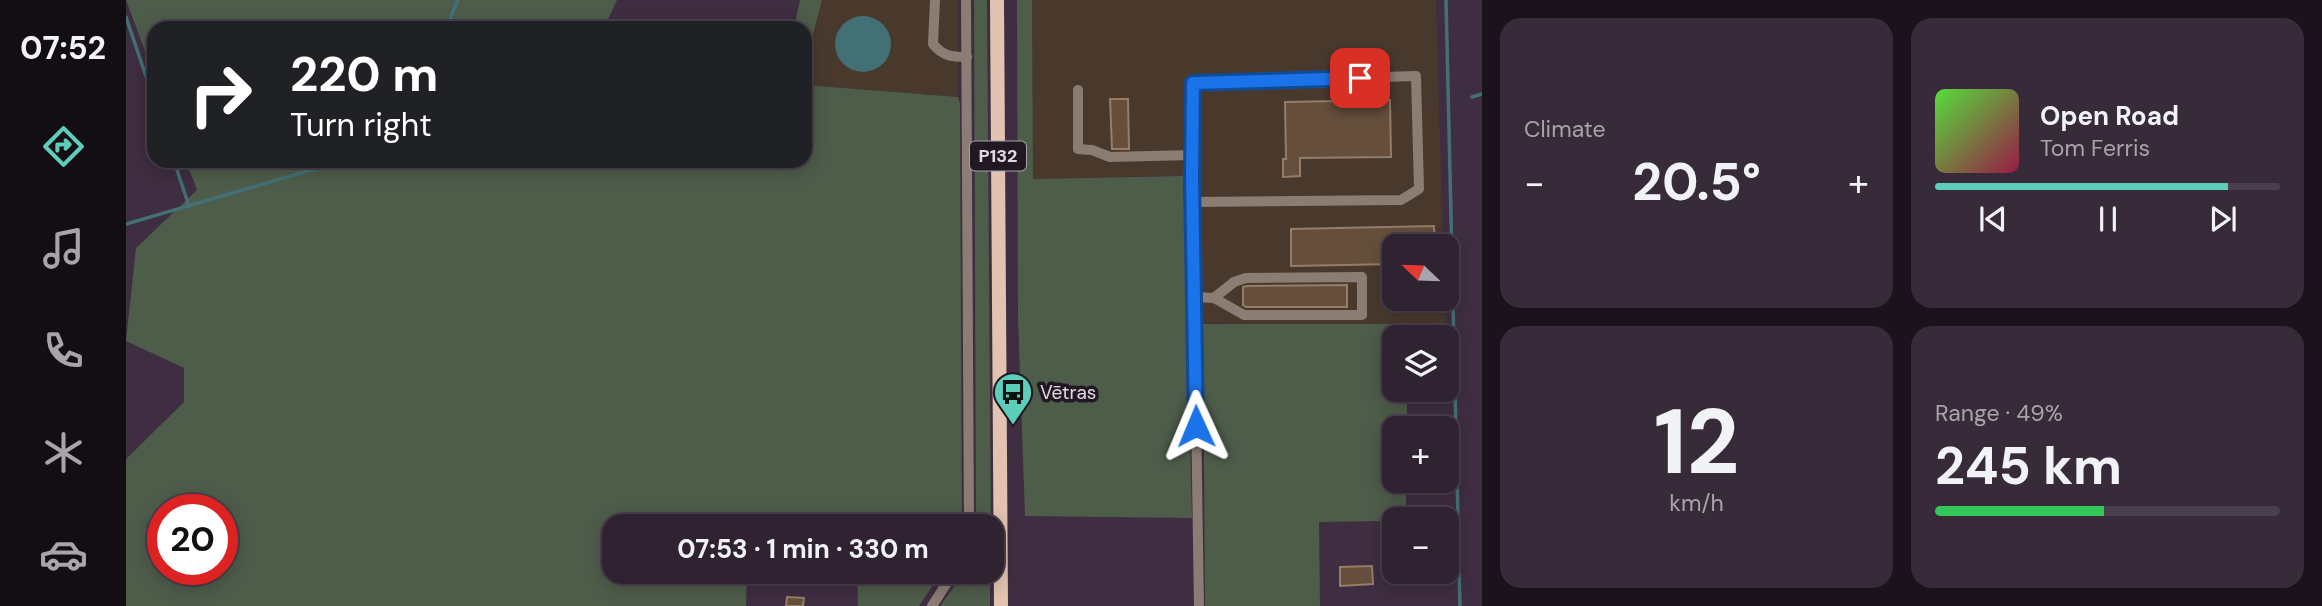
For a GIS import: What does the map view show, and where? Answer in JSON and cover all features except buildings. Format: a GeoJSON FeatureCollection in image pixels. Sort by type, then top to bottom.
{"type":"FeatureCollection","features":[{"type":"Feature","properties":{"kind":"main road","name":"P132"},"geometry":{"type":"LineString","coordinates":[[997,0],[1001,606]]}},
{"type":"Feature","properties":{"kind":"lane"},"geometry":{"type":"LineString","coordinates":[[935,0],[933,44],[940,54],[967,58]]}},
{"type":"Feature","properties":{"kind":"lane"},"geometry":{"type":"LineString","coordinates":[[966,0],[969,514]]}},
{"type":"Feature","properties":{"kind":"lane"},"geometry":{"type":"LineString","coordinates":[[1192,202],[1401,200],[1419,189],[1416,76],[1193,83],[1192,202],[1199,606]]}},
{"type":"Feature","properties":{"kind":"lane"},"geometry":{"type":"LineString","coordinates":[[1078,90],[1078,149],[1092,150],[1110,157],[1192,155]]}},
{"type":"Feature","properties":{"kind":"lane"},"geometry":{"type":"LineString","coordinates":[[1194,297],[1214,298],[1244,315],[1362,315],[1362,278],[1246,278],[1234,282],[1214,298]]}},
{"type":"Feature","properties":{"kind":"lane"},"geometry":{"type":"LineString","coordinates":[[932,606],[946,584]]}},
{"type":"Feature","properties":{"kind":"shaded area"},"geometry":{"type":"Polygon","coordinates":[[[126,0],[617,0],[607,21],[147,21],[147,56],[126,0]]]}},
{"type":"Feature","properties":{"kind":"shaded area"},"geometry":{"type":"Polygon","coordinates":[[[800,0],[822,0],[812,38],[812,21],[796,21],[800,0]]]}},
{"type":"Feature","properties":{"kind":"shaded area"},"geometry":{"type":"Polygon","coordinates":[[[822,0],[958,0],[958,97],[812,86],[812,38],[822,0]]]}},
{"type":"Feature","properties":{"kind":"shaded area"},"geometry":{"type":"Polygon","coordinates":[[[974,0],[987,0],[991,514],[976,514],[974,0]]]}},
{"type":"Feature","properties":{"kind":"shaded area"},"geometry":{"type":"Polygon","coordinates":[[[1017,0],[1032,0],[1033,179],[1183,176],[1192,518],[1025,516],[1018,317],[1017,0]]]}},
{"type":"Feature","properties":{"kind":"shaded area"},"geometry":{"type":"Polygon","coordinates":[[[1032,0],[1436,0],[1443,234],[1382,234],[1382,312],[1445,312],[1446,325],[1203,323],[1199,175],[1033,179],[1032,0]]]}},
{"type":"Feature","properties":{"kind":"shaded area"},"geometry":{"type":"Polygon","coordinates":[[[863,16],[874,18],[883,24],[889,33],[889,55],[883,64],[874,70],[863,72],[852,70],[843,64],[837,55],[835,44],[837,33],[843,24],[852,18],[863,16]]]}},
{"type":"Feature","properties":{"kind":"shaded area"},"geometry":{"type":"Polygon","coordinates":[[[812,86],[958,97],[962,514],[602,514],[602,584],[747,584],[746,606],[126,606],[126,459],[184,402],[184,368],[126,341],[136,248],[197,190],[189,168],[812,168],[812,86]]]}},
{"type":"Feature","properties":{"kind":"shaded area"},"geometry":{"type":"Polygon","coordinates":[[[1203,324],[1404,324],[1382,325],[1382,402],[1407,402],[1407,416],[1382,416],[1382,493],[1406,493],[1406,507],[1382,507],[1382,521],[1319,522],[1320,606],[1205,606],[1203,324]]]}},
{"type":"Feature","properties":{"kind":"shaded area"},"geometry":{"type":"Polygon","coordinates":[[[857,584],[934,584],[919,606],[858,606],[857,584]]]}},
{"type":"Feature","properties":{"kind":"shaded area"},"geometry":{"type":"Polygon","coordinates":[[[956,584],[990,584],[990,606],[940,606],[956,584]]]}},
{"type":"Feature","properties":{"kind":"waterway"},"geometry":{"type":"LineString","coordinates":[[449,21],[458,0]]}},
{"type":"Feature","properties":{"kind":"waterway"},"geometry":{"type":"LineString","coordinates":[[1446,0],[1460,606]]}},
{"type":"Feature","properties":{"kind":"waterway"},"geometry":{"type":"LineString","coordinates":[[126,17],[147,79]]}},
{"type":"Feature","properties":{"kind":"waterway"},"geometry":{"type":"LineString","coordinates":[[1472,97],[1482,94]]}},
{"type":"Feature","properties":{"kind":"waterway"},"geometry":{"type":"LineString","coordinates":[[176,168],[189,206]]}},
{"type":"Feature","properties":{"kind":"waterway"},"geometry":{"type":"LineString","coordinates":[[126,224],[318,168]]}},
{"type":"Feature","properties":{"kind":"place","name":"Vētras"},"geometry":{"type":"Point","coordinates":[1013,426]}},
{"type":"Feature","properties":{"kind":"route"},"geometry":{"type":"LineString","coordinates":[[1196,426],[1193,83],[1360,78]]}}]}
